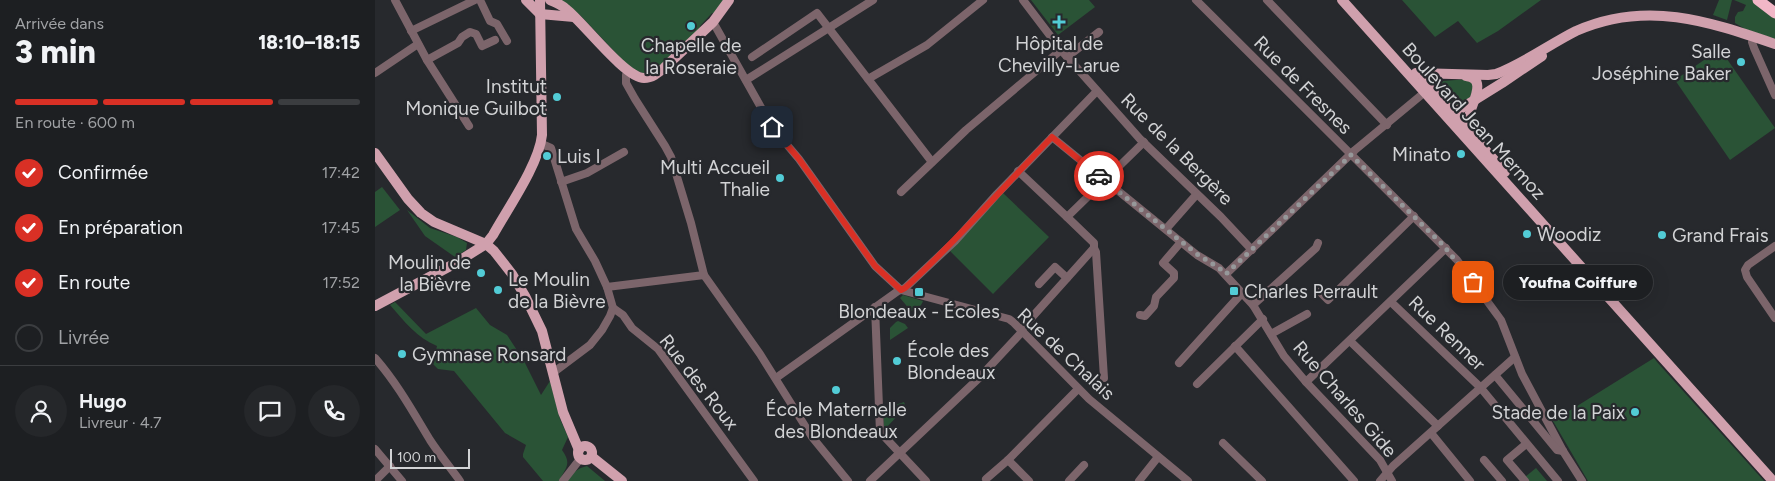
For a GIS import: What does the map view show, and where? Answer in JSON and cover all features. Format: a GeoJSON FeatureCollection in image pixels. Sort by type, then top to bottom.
{"type":"FeatureCollection","features":[{"type":"Feature","properties":{"kind":"highway"},"geometry":{"type":"LineString","coordinates":[[1758,0],[1775,13]]}},
{"type":"Feature","properties":{"kind":"main road"},"geometry":{"type":"LineString","coordinates":[[526,0],[574,17]]}},
{"type":"Feature","properties":{"kind":"main road"},"geometry":{"type":"LineString","coordinates":[[530,0],[539,5],[566,9]]}},
{"type":"Feature","properties":{"kind":"main road"},"geometry":{"type":"LineString","coordinates":[[549,0],[566,9],[612,56],[636,76],[643,78],[655,74],[664,68]]}},
{"type":"Feature","properties":{"kind":"main road"},"geometry":{"type":"LineString","coordinates":[[612,56],[627,75],[638,82],[651,81],[713,22],[729,0]]}},
{"type":"Feature","properties":{"kind":"main road","name":"Boulevard Jean Mermoz"},"geometry":{"type":"LineString","coordinates":[[1342,0],[1427,90],[1468,129],[1583,264]]}},
{"type":"Feature","properties":{"kind":"main road","name":"Boulevard Jean Mermoz"},"geometry":{"type":"LineString","coordinates":[[1350,0],[1415,73],[1439,108],[1583,264]]}},
{"type":"Feature","properties":{"kind":"main road"},"geometry":{"type":"LineString","coordinates":[[375,306],[486,244],[533,165],[541,144],[539,5]]}},
{"type":"Feature","properties":{"kind":"main road"},"geometry":{"type":"LineString","coordinates":[[1439,108],[1448,114],[1453,113],[1565,42],[1597,28],[1643,13],[1680,15],[1722,26],[1753,40]]}},
{"type":"Feature","properties":{"kind":"main road"},"geometry":{"type":"LineString","coordinates":[[1648,18],[1655,15],[1680,15]]}},
{"type":"Feature","properties":{"kind":"main road"},"geometry":{"type":"LineString","coordinates":[[1415,73],[1496,74],[1579,29],[1601,21],[1633,16],[1694,24],[1775,47]]}},
{"type":"Feature","properties":{"kind":"main road"},"geometry":{"type":"LineString","coordinates":[[1427,90],[1440,79],[1458,74],[1471,77],[1477,81],[1478,87],[1469,114],[1468,129]]}},
{"type":"Feature","properties":{"kind":"main road"},"geometry":{"type":"LineString","coordinates":[[375,154],[408,199],[421,213],[434,222],[486,244],[494,251],[511,274],[533,310],[542,332],[563,412],[585,454],[614,481]]}},
{"type":"Feature","properties":{"kind":"main road"},"geometry":{"type":"LineString","coordinates":[[468,236],[472,242],[469,254]]}},
{"type":"Feature","properties":{"kind":"main road"},"geometry":{"type":"LineString","coordinates":[[1583,264],[1775,475]]}},
{"type":"Feature","properties":{"kind":"main road"},"geometry":{"type":"LineString","coordinates":[[1583,264],[1773,481]]}},
{"type":"Feature","properties":{"kind":"main road"},"geometry":{"type":"LineString","coordinates":[[585,454],[622,481]]}},
{"type":"Feature","properties":{"kind":"street"},"geometry":{"type":"LineString","coordinates":[[395,0],[427,60],[469,126]]}},
{"type":"Feature","properties":{"kind":"street"},"geometry":{"type":"LineString","coordinates":[[411,31],[475,0]]}},
{"type":"Feature","properties":{"kind":"street"},"geometry":{"type":"LineString","coordinates":[[479,0],[490,21],[497,24],[507,40]]}},
{"type":"Feature","properties":{"kind":"street"},"geometry":{"type":"LineString","coordinates":[[746,80],[873,0]]}},
{"type":"Feature","properties":{"kind":"street"},"geometry":{"type":"LineString","coordinates":[[868,79],[927,45],[983,0]]}},
{"type":"Feature","properties":{"kind":"street","name":"Rue de la Bergère"},"geometry":{"type":"LineString","coordinates":[[1023,0],[1061,50],[1144,142],[1252,250]]}},
{"type":"Feature","properties":{"kind":"street","name":"Rue de Fresnes"},"geometry":{"type":"LineString","coordinates":[[1196,0],[1457,260],[1501,320],[1522,374],[1563,451]]}},
{"type":"Feature","properties":{"kind":"street"},"geometry":{"type":"LineString","coordinates":[[1267,0],[1387,125]]}},
{"type":"Feature","properties":{"kind":"street"},"geometry":{"type":"LineString","coordinates":[[752,57],[817,13],[933,162]]}},
{"type":"Feature","properties":{"kind":"street","name":"Rue de Chalais"},"geometry":{"type":"LineString","coordinates":[[713,22],[772,127],[799,159],[875,266],[901,290],[1009,319],[1078,389],[1188,481]]}},
{"type":"Feature","properties":{"kind":"street"},"geometry":{"type":"LineString","coordinates":[[427,60],[458,42],[470,32],[476,34],[483,46],[495,40]]}},
{"type":"Feature","properties":{"kind":"street"},"geometry":{"type":"LineString","coordinates":[[1067,57],[1099,32]]}},
{"type":"Feature","properties":{"kind":"street"},"geometry":{"type":"LineString","coordinates":[[1753,40],[1775,95]]}},
{"type":"Feature","properties":{"kind":"street"},"geometry":{"type":"LineString","coordinates":[[773,43],[782,57]]}},
{"type":"Feature","properties":{"kind":"street"},"geometry":{"type":"LineString","coordinates":[[375,73],[418,44]]}},
{"type":"Feature","properties":{"kind":"street"},"geometry":{"type":"LineString","coordinates":[[901,192],[966,130],[1061,50]]}},
{"type":"Feature","properties":{"kind":"street"},"geometry":{"type":"LineString","coordinates":[[627,75],[627,84],[635,99],[671,157],[704,275],[760,354],[812,437],[847,481]]}},
{"type":"Feature","properties":{"kind":"street"},"geometry":{"type":"LineString","coordinates":[[775,378],[905,288],[955,240],[1018,171],[1097,90]]}},
{"type":"Feature","properties":{"kind":"street"},"geometry":{"type":"LineString","coordinates":[[1226,274],[1351,155],[1427,90]]}},
{"type":"Feature","properties":{"kind":"street","name":"Rue Charles Gide"},"geometry":{"type":"LineString","coordinates":[[1052,137],[1181,242],[1226,274],[1263,319],[1284,356],[1305,382],[1380,460],[1392,481]]}},
{"type":"Feature","properties":{"kind":"street"},"geometry":{"type":"LineString","coordinates":[[1067,217],[1144,142]]}},
{"type":"Feature","properties":{"kind":"street"},"geometry":{"type":"LineString","coordinates":[[541,144],[551,148],[575,229],[595,261],[607,287],[613,308],[602,330],[590,345],[554,372]]}},
{"type":"Feature","properties":{"kind":"street"},"geometry":{"type":"LineString","coordinates":[[561,182],[587,174],[624,152]]}},
{"type":"Feature","properties":{"kind":"street"},"geometry":{"type":"LineString","coordinates":[[1018,171],[1094,243],[1104,378]]}},
{"type":"Feature","properties":{"kind":"street"},"geometry":{"type":"LineString","coordinates":[[1166,229],[1197,195]]}},
{"type":"Feature","properties":{"kind":"street"},"geometry":{"type":"LineString","coordinates":[[1318,290],[1328,300],[1414,216]]}},
{"type":"Feature","properties":{"kind":"street"},"geometry":{"type":"LineString","coordinates":[[1140,314],[1145,316],[1154,306],[1156,297],[1174,278],[1174,273],[1163,263],[1181,242]]}},
{"type":"Feature","properties":{"kind":"street"},"geometry":{"type":"LineString","coordinates":[[1253,305],[1316,248],[1317,243]]}},
{"type":"Feature","properties":{"kind":"street"},"geometry":{"type":"LineString","coordinates":[[1775,246],[1748,265],[1745,270],[1747,277],[1775,318]]}},
{"type":"Feature","properties":{"kind":"street"},"geometry":{"type":"LineString","coordinates":[[870,481],[979,378],[1094,248]]}},
{"type":"Feature","properties":{"kind":"street"},"geometry":{"type":"LineString","coordinates":[[1305,382],[1446,248]]}},
{"type":"Feature","properties":{"kind":"street"},"geometry":{"type":"LineString","coordinates":[[1039,284],[1055,267],[1067,278]]}},
{"type":"Feature","properties":{"kind":"street"},"geometry":{"type":"LineString","coordinates":[[607,287],[704,275]]}},
{"type":"Feature","properties":{"kind":"street"},"geometry":{"type":"LineString","coordinates":[[1179,362],[1242,293]]}},
{"type":"Feature","properties":{"kind":"street","name":"Rue Renner"},"geometry":{"type":"LineString","coordinates":[[1391,302],[1480,387],[1557,481]]}},
{"type":"Feature","properties":{"kind":"street","name":"Rue des Roux"},"geometry":{"type":"LineString","coordinates":[[613,308],[623,315],[632,328],[658,350],[755,481]]}},
{"type":"Feature","properties":{"kind":"street"},"geometry":{"type":"LineString","coordinates":[[875,308],[880,432],[926,481]]}},
{"type":"Feature","properties":{"kind":"street"},"geometry":{"type":"LineString","coordinates":[[1271,334],[1307,314]]}},
{"type":"Feature","properties":{"kind":"street"},"geometry":{"type":"LineString","coordinates":[[1197,384],[1263,319]]}},
{"type":"Feature","properties":{"kind":"street"},"geometry":{"type":"LineString","coordinates":[[1350,341],[1437,426]]}},
{"type":"Feature","properties":{"kind":"street"},"geometry":{"type":"LineString","coordinates":[[1235,346],[1354,481]]}},
{"type":"Feature","properties":{"kind":"street"},"geometry":{"type":"LineString","coordinates":[[1380,481],[1387,472],[1515,356]]}},
{"type":"Feature","properties":{"kind":"street"},"geometry":{"type":"LineString","coordinates":[[375,358],[402,394],[431,442],[460,481]]}},
{"type":"Feature","properties":{"kind":"street"},"geometry":{"type":"LineString","coordinates":[[1495,375],[1557,450],[1563,451],[1582,481]]}},
{"type":"Feature","properties":{"kind":"street"},"geometry":{"type":"LineString","coordinates":[[986,479],[1008,460],[1078,389]]}},
{"type":"Feature","properties":{"kind":"street"},"geometry":{"type":"LineString","coordinates":[[1431,433],[1471,481]]}},
{"type":"Feature","properties":{"kind":"street"},"geometry":{"type":"LineString","coordinates":[[1223,443],[1262,481]]}},
{"type":"Feature","properties":{"kind":"street"},"geometry":{"type":"LineString","coordinates":[[1525,481],[1507,460],[1526,444]]}},
{"type":"Feature","properties":{"kind":"street"},"geometry":{"type":"LineString","coordinates":[[375,448],[402,481]]}},
{"type":"Feature","properties":{"kind":"street"},"geometry":{"type":"LineString","coordinates":[[563,481],[585,454]]}},
{"type":"Feature","properties":{"kind":"street"},"geometry":{"type":"LineString","coordinates":[[1139,481],[1159,457]]}},
{"type":"Feature","properties":{"kind":"street"},"geometry":{"type":"LineString","coordinates":[[1008,460],[1029,481]]}},
{"type":"Feature","properties":{"kind":"street"},"geometry":{"type":"LineString","coordinates":[[1484,460],[1502,481]]}},
{"type":"Feature","properties":{"kind":"street"},"geometry":{"type":"LineString","coordinates":[[1069,481],[1084,465]]}},
{"type":"Feature","properties":{"kind":"street"},"geometry":{"type":"LineString","coordinates":[[375,481],[390,466]]}},
{"type":"Feature","properties":{"kind":"green space"},"geometry":{"type":"Polygon","coordinates":[[[561,0],[725,0],[714,14],[712,13],[700,26],[701,28],[659,67],[646,74],[631,69],[581,16],[561,0]]]}},
{"type":"Feature","properties":{"kind":"green space","name":"Hôpital de Chevilly-Larue"},"geometry":{"type":"Polygon","coordinates":[[[1031,0],[1089,0],[1095,7],[1058,35],[1031,0]]]}},
{"type":"Feature","properties":{"kind":"green space"},"geometry":{"type":"Polygon","coordinates":[[[1402,0],[1541,0],[1498,31],[1477,43],[1458,21],[1435,37],[1402,0]]]}},
{"type":"Feature","properties":{"kind":"green space"},"geometry":{"type":"Polygon","coordinates":[[[1719,0],[1732,0],[1727,20],[1713,15],[1719,0]]]}},
{"type":"Feature","properties":{"kind":"green space"},"geometry":{"type":"Polygon","coordinates":[[[1734,0],[1752,0],[1775,18],[1775,39],[1745,29],[1735,23],[1735,17],[1738,12],[1743,11],[1746,5],[1734,0]]]}},
{"type":"Feature","properties":{"kind":"green space"},"geometry":{"type":"Polygon","coordinates":[[[1720,49],[1775,128],[1730,160],[1675,80],[1720,49]]]}},
{"type":"Feature","properties":{"kind":"green space"},"geometry":{"type":"Polygon","coordinates":[[[1468,79],[1474,84],[1470,99],[1454,107],[1436,87],[1443,81],[1468,79]]]}},
{"type":"Feature","properties":{"kind":"green space"},"geometry":{"type":"Polygon","coordinates":[[[382,187],[400,210],[375,227],[375,192],[382,187]]]}},
{"type":"Feature","properties":{"kind":"green space"},"geometry":{"type":"Polygon","coordinates":[[[1003,193],[1049,237],[993,294],[950,251],[1003,193]]]}},
{"type":"Feature","properties":{"kind":"green space"},"geometry":{"type":"Polygon","coordinates":[[[407,210],[430,228],[457,237],[467,243],[466,250],[455,257],[425,236],[407,210]]]}},
{"type":"Feature","properties":{"kind":"green space"},"geometry":{"type":"Polygon","coordinates":[[[903,295],[923,301],[919,307],[911,311],[900,298],[903,295]]]}},
{"type":"Feature","properties":{"kind":"green space"},"geometry":{"type":"Polygon","coordinates":[[[395,302],[426,334],[476,308],[490,325],[507,335],[524,361],[541,395],[550,381],[560,419],[568,437],[562,450],[567,459],[567,466],[559,481],[543,481],[523,457],[526,445],[505,433],[454,371],[438,369],[433,364],[437,346],[417,334],[406,323],[390,305],[395,302]]]}},
{"type":"Feature","properties":{"kind":"green space"},"geometry":{"type":"Polygon","coordinates":[[[898,321],[905,324],[908,328],[890,340],[890,328],[898,321]]]}},
{"type":"Feature","properties":{"kind":"green space","name":"Stade de la Paix"},"geometry":{"type":"Polygon","coordinates":[[[1654,358],[1764,481],[1588,481],[1553,421],[1654,358]]]}},
{"type":"Feature","properties":{"kind":"green space"},"geometry":{"type":"Polygon","coordinates":[[[904,402],[906,407],[884,430],[883,409],[904,402]]]}},
{"type":"Feature","properties":{"kind":"green space"},"geometry":{"type":"Polygon","coordinates":[[[587,466],[605,481],[567,481],[575,471],[587,466]]]}},
{"type":"Feature","properties":{"kind":"green space"},"geometry":{"type":"Polygon","coordinates":[[[1536,468],[1547,481],[1528,481],[1525,477],[1536,468]]]}},
{"type":"Feature","properties":{"kind":"way so far"},"geometry":{"type":"LineString","coordinates":[[1099,176],[1197,254],[1226,274],[1351,155],[1443,245],[1473,282]]}},
{"type":"Feature","properties":{"kind":"place","name":"Hôpital de Chevilly-Larue"},"geometry":{"type":"Point","coordinates":[1059,22]}},
{"type":"Feature","properties":{"kind":"place","name":"Chapelle de la Roseraie"},"geometry":{"type":"Point","coordinates":[691,26]}},
{"type":"Feature","properties":{"kind":"place","name":"Salle Joséphine Baker"},"geometry":{"type":"Point","coordinates":[1741,62]}},
{"type":"Feature","properties":{"kind":"place","name":"Institut Monique Guilbot"},"geometry":{"type":"Point","coordinates":[557,97]}},
{"type":"Feature","properties":{"kind":"place","name":"Minato"},"geometry":{"type":"Point","coordinates":[1461,154]}},
{"type":"Feature","properties":{"kind":"place","name":"Luis I"},"geometry":{"type":"Point","coordinates":[547,156]}},
{"type":"Feature","properties":{"kind":"place","name":"Multi Accueil Thalie"},"geometry":{"type":"Point","coordinates":[780,178]}},
{"type":"Feature","properties":{"kind":"place","name":"Woodiz"},"geometry":{"type":"Point","coordinates":[1527,234]}},
{"type":"Feature","properties":{"kind":"place","name":"Grand Frais"},"geometry":{"type":"Point","coordinates":[1662,235]}},
{"type":"Feature","properties":{"kind":"place","name":"Moulin de la Bièvre"},"geometry":{"type":"Point","coordinates":[481,273]}},
{"type":"Feature","properties":{"kind":"place","name":"Youfna Coiffure"},"geometry":{"type":"Point","coordinates":[1473,282]}},
{"type":"Feature","properties":{"kind":"place","name":"Le Moulin de la Bièvre"},"geometry":{"type":"Point","coordinates":[498,290]}},
{"type":"Feature","properties":{"kind":"place","name":"Charles Perrault"},"geometry":{"type":"Point","coordinates":[1234,291]}},
{"type":"Feature","properties":{"kind":"place","name":"Blondeaux - Écoles"},"geometry":{"type":"Point","coordinates":[919,292]}},
{"type":"Feature","properties":{"kind":"place","name":"Gymnase Ronsard"},"geometry":{"type":"Point","coordinates":[402,354]}},
{"type":"Feature","properties":{"kind":"place","name":"École des Blondeaux"},"geometry":{"type":"Point","coordinates":[897,361]}},
{"type":"Feature","properties":{"kind":"place","name":"École Maternelle des Blondeaux"},"geometry":{"type":"Point","coordinates":[836,390]}},
{"type":"Feature","properties":{"kind":"place","name":"Stade de la Paix"},"geometry":{"type":"Point","coordinates":[1635,412]}},
{"type":"Feature","properties":{"kind":"route"},"geometry":{"type":"LineString","coordinates":[[772,127],[799,159],[875,266],[901,290],[955,240],[1052,137],[1099,176]]}}]}
